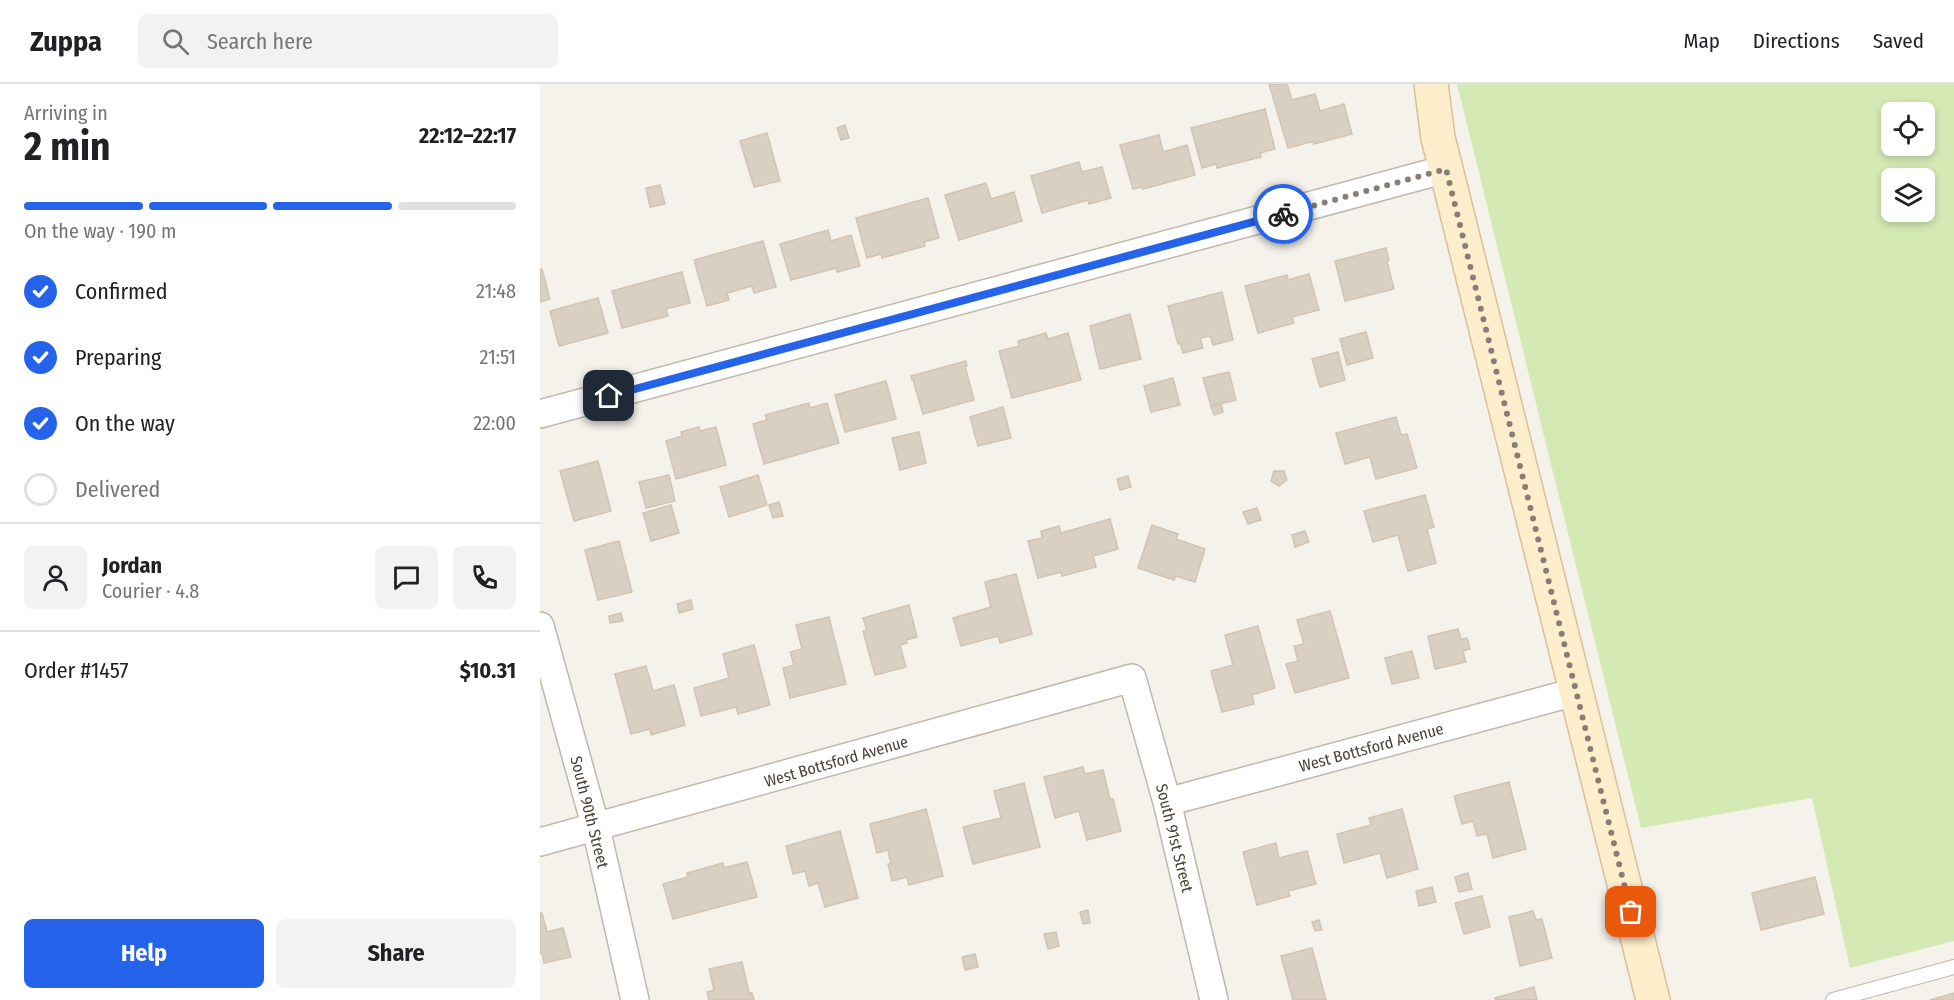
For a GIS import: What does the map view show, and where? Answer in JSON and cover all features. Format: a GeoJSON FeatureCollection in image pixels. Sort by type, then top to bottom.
{"type":"FeatureCollection","features":[{"type":"Feature","properties":{"kind":"main road"},"geometry":{"type":"LineString","coordinates":[[1431,84],[1438,138],[1653,1000]]}},
{"type":"Feature","properties":{"kind":"street"},"geometry":{"type":"LineString","coordinates":[[540,414],[1446,169]]}},
{"type":"Feature","properties":{"kind":"street","name":"South 90th Street"},"geometry":{"type":"LineString","coordinates":[[540,626],[596,828],[635,1000]]}},
{"type":"Feature","properties":{"kind":"street","name":"West Bottsford Avenue"},"geometry":{"type":"LineString","coordinates":[[540,842],[1132,678]]}},
{"type":"Feature","properties":{"kind":"street","name":"South 91st Street"},"geometry":{"type":"LineString","coordinates":[[1132,678],[1167,802],[1214,1000]]}},
{"type":"Feature","properties":{"kind":"street","name":"West Bottsford Avenue"},"geometry":{"type":"LineString","coordinates":[[1167,802],[1575,692]]}},
{"type":"Feature","properties":{"kind":"lane"},"geometry":{"type":"LineString","coordinates":[[1833,1000],[1954,967]]}},
{"type":"Feature","properties":{"kind":"green space"},"geometry":{"type":"Polygon","coordinates":[[[1457,84],[1954,84],[1954,941],[1850,968],[1812,798],[1641,828],[1457,84]]]}},
{"type":"Feature","properties":{"kind":"building"},"geometry":{"type":"Polygon","coordinates":[[[1269,84],[1287,84],[1292,100],[1315,94],[1320,111],[1344,104],[1352,134],[1288,148],[1269,84]]]}},
{"type":"Feature","properties":{"kind":"building"},"geometry":{"type":"Polygon","coordinates":[[[1265,109],[1275,149],[1260,153],[1261,157],[1217,168],[1216,164],[1202,168],[1191,128],[1265,109]]]}},
{"type":"Feature","properties":{"kind":"building"},"geometry":{"type":"Polygon","coordinates":[[[845,125],[849,138],[841,140],[837,128],[845,125]]]}},
{"type":"Feature","properties":{"kind":"building"},"geometry":{"type":"Polygon","coordinates":[[[767,133],[780,181],[754,187],[740,141],[767,133]]]}},
{"type":"Feature","properties":{"kind":"building"},"geometry":{"type":"Polygon","coordinates":[[[1159,135],[1163,152],[1187,145],[1195,175],[1143,189],[1142,187],[1133,189],[1120,145],[1159,135]]]}},
{"type":"Feature","properties":{"kind":"building"},"geometry":{"type":"Polygon","coordinates":[[[1079,162],[1082,172],[1102,167],[1111,198],[1089,204],[1088,200],[1042,213],[1031,176],[1079,162]]]}},
{"type":"Feature","properties":{"kind":"building"},"geometry":{"type":"Polygon","coordinates":[[[986,183],[991,199],[1014,192],[1022,221],[959,240],[945,195],[986,183]]]}},
{"type":"Feature","properties":{"kind":"building"},"geometry":{"type":"Polygon","coordinates":[[[660,185],[665,204],[650,207],[646,188],[660,185]]]}},
{"type":"Feature","properties":{"kind":"building"},"geometry":{"type":"Polygon","coordinates":[[[928,198],[939,238],[924,242],[925,246],[882,258],[881,254],[867,258],[856,218],[928,198]]]}},
{"type":"Feature","properties":{"kind":"building"},"geometry":{"type":"Polygon","coordinates":[[[828,230],[831,241],[851,235],[860,266],[837,272],[836,268],[791,280],[780,244],[828,230]]]}},
{"type":"Feature","properties":{"kind":"building"},"geometry":{"type":"Polygon","coordinates":[[[763,241],[776,287],[754,293],[752,286],[727,293],[729,300],[707,306],[694,260],[763,241]]]}},
{"type":"Feature","properties":{"kind":"building"},"geometry":{"type":"Polygon","coordinates":[[[1386,248],[1394,289],[1345,301],[1335,261],[1386,248]]]}},
{"type":"Feature","properties":{"kind":"building"},"geometry":{"type":"Polygon","coordinates":[[[540,269],[542,269],[550,299],[540,302],[540,269]]]}},
{"type":"Feature","properties":{"kind":"building"},"geometry":{"type":"Polygon","coordinates":[[[682,272],[690,303],[666,309],[668,316],[622,328],[612,291],[682,272]]]}},
{"type":"Feature","properties":{"kind":"building"},"geometry":{"type":"Polygon","coordinates":[[[1309,274],[1319,310],[1292,317],[1294,323],[1258,333],[1245,286],[1287,275],[1288,280],[1309,274]]]}},
{"type":"Feature","properties":{"kind":"building"},"geometry":{"type":"Polygon","coordinates":[[[1222,292],[1233,340],[1213,345],[1210,336],[1200,338],[1203,348],[1183,353],[1180,343],[1178,344],[1168,306],[1222,292]]]}},
{"type":"Feature","properties":{"kind":"building"},"geometry":{"type":"Polygon","coordinates":[[[598,298],[608,333],[559,346],[550,311],[598,298]]]}},
{"type":"Feature","properties":{"kind":"building"},"geometry":{"type":"Polygon","coordinates":[[[1130,314],[1141,359],[1100,369],[1090,326],[1130,314]]]}},
{"type":"Feature","properties":{"kind":"building"},"geometry":{"type":"Polygon","coordinates":[[[1366,332],[1373,358],[1347,365],[1340,339],[1366,332]]]}},
{"type":"Feature","properties":{"kind":"building"},"geometry":{"type":"Polygon","coordinates":[[[1046,333],[1048,339],[1068,333],[1081,380],[1012,398],[999,351],[1019,346],[1018,341],[1046,333]]]}},
{"type":"Feature","properties":{"kind":"building"},"geometry":{"type":"Polygon","coordinates":[[[1338,352],[1345,380],[1320,387],[1312,359],[1338,352]]]}},
{"type":"Feature","properties":{"kind":"building"},"geometry":{"type":"Polygon","coordinates":[[[966,361],[967,366],[965,366],[974,400],[923,414],[911,376],[966,361]]]}},
{"type":"Feature","properties":{"kind":"building"},"geometry":{"type":"Polygon","coordinates":[[[1229,372],[1236,400],[1211,406],[1203,378],[1229,372]]]}},
{"type":"Feature","properties":{"kind":"building"},"geometry":{"type":"Polygon","coordinates":[[[1173,378],[1180,405],[1151,412],[1144,386],[1173,378]]]}},
{"type":"Feature","properties":{"kind":"building"},"geometry":{"type":"Polygon","coordinates":[[[886,381],[896,419],[845,432],[835,395],[886,381]]]}},
{"type":"Feature","properties":{"kind":"building"},"geometry":{"type":"Polygon","coordinates":[[[809,403],[810,408],[827,403],[839,443],[764,464],[753,424],[767,420],[765,415],[809,403]]]}},
{"type":"Feature","properties":{"kind":"building"},"geometry":{"type":"Polygon","coordinates":[[[1221,404],[1223,412],[1214,415],[1211,407],[1221,404]]]}},
{"type":"Feature","properties":{"kind":"building"},"geometry":{"type":"Polygon","coordinates":[[[1003,407],[1011,438],[978,446],[970,417],[1003,407]]]}},
{"type":"Feature","properties":{"kind":"building"},"geometry":{"type":"Polygon","coordinates":[[[1396,417],[1401,435],[1407,434],[1417,468],[1376,479],[1370,457],[1345,464],[1336,433],[1396,417]]]}},
{"type":"Feature","properties":{"kind":"building"},"geometry":{"type":"Polygon","coordinates":[[[699,427],[700,431],[716,427],[726,465],[676,479],[666,441],[682,436],[681,432],[699,427]]]}},
{"type":"Feature","properties":{"kind":"building"},"geometry":{"type":"Polygon","coordinates":[[[919,432],[926,463],[900,470],[892,438],[919,432]]]}},
{"type":"Feature","properties":{"kind":"building"},"geometry":{"type":"Polygon","coordinates":[[[598,461],[611,511],[574,521],[560,471],[598,461]]]}},
{"type":"Feature","properties":{"kind":"building"},"geometry":{"type":"Polygon","coordinates":[[[1274,471],[1284,471],[1287,480],[1279,486],[1271,481],[1274,471]]]}},
{"type":"Feature","properties":{"kind":"building"},"geometry":{"type":"Polygon","coordinates":[[[669,475],[675,501],[646,508],[639,482],[669,475]]]}},
{"type":"Feature","properties":{"kind":"building"},"geometry":{"type":"Polygon","coordinates":[[[758,475],[767,505],[729,517],[720,487],[758,475]]]}},
{"type":"Feature","properties":{"kind":"building"},"geometry":{"type":"Polygon","coordinates":[[[1128,476],[1131,487],[1120,490],[1117,479],[1128,476]]]}},
{"type":"Feature","properties":{"kind":"building"},"geometry":{"type":"Polygon","coordinates":[[[1425,495],[1434,527],[1427,529],[1436,563],[1408,571],[1398,535],[1373,542],[1364,511],[1425,495]]]}},
{"type":"Feature","properties":{"kind":"building"},"geometry":{"type":"Polygon","coordinates":[[[779,502],[783,516],[773,518],[769,505],[779,502]]]}},
{"type":"Feature","properties":{"kind":"building"},"geometry":{"type":"Polygon","coordinates":[[[671,505],[679,533],[651,541],[643,513],[671,505]]]}},
{"type":"Feature","properties":{"kind":"building"},"geometry":{"type":"Polygon","coordinates":[[[1257,508],[1261,520],[1248,524],[1243,512],[1257,508]]]}},
{"type":"Feature","properties":{"kind":"building"},"geometry":{"type":"Polygon","coordinates":[[[1110,519],[1118,549],[1093,556],[1096,567],[1062,576],[1061,572],[1038,578],[1028,541],[1042,538],[1041,531],[1059,526],[1061,533],[1110,519]]]}},
{"type":"Feature","properties":{"kind":"building"},"geometry":{"type":"Polygon","coordinates":[[[1152,525],[1178,534],[1176,539],[1205,549],[1195,582],[1176,576],[1174,580],[1138,568],[1152,525]]]}},
{"type":"Feature","properties":{"kind":"building"},"geometry":{"type":"Polygon","coordinates":[[[1305,531],[1309,542],[1295,547],[1292,535],[1305,531]]]}},
{"type":"Feature","properties":{"kind":"building"},"geometry":{"type":"Polygon","coordinates":[[[619,541],[632,592],[598,600],[585,550],[619,541]]]}},
{"type":"Feature","properties":{"kind":"building"},"geometry":{"type":"Polygon","coordinates":[[[1016,574],[1032,634],[1000,643],[998,636],[961,646],[953,618],[991,607],[985,582],[1016,574]]]}},
{"type":"Feature","properties":{"kind":"building"},"geometry":{"type":"Polygon","coordinates":[[[691,600],[693,609],[679,613],[677,604],[691,600]]]}},
{"type":"Feature","properties":{"kind":"building"},"geometry":{"type":"Polygon","coordinates":[[[909,605],[917,637],[906,640],[907,643],[900,645],[906,667],[875,675],[863,631],[867,630],[863,618],[909,605]]]}},
{"type":"Feature","properties":{"kind":"building"},"geometry":{"type":"Polygon","coordinates":[[[1330,611],[1349,678],[1295,693],[1286,664],[1298,661],[1294,646],[1304,644],[1297,620],[1330,611]]]}},
{"type":"Feature","properties":{"kind":"building"},"geometry":{"type":"Polygon","coordinates":[[[621,613],[623,621],[610,623],[609,616],[621,613]]]}},
{"type":"Feature","properties":{"kind":"building"},"geometry":{"type":"Polygon","coordinates":[[[829,617],[846,684],[790,698],[783,668],[794,665],[790,652],[802,649],[796,625],[829,617]]]}},
{"type":"Feature","properties":{"kind":"building"},"geometry":{"type":"Polygon","coordinates":[[[1258,626],[1275,688],[1252,695],[1254,704],[1222,712],[1211,671],[1233,665],[1225,635],[1258,626]]]}},
{"type":"Feature","properties":{"kind":"building"},"geometry":{"type":"Polygon","coordinates":[[[1458,629],[1461,639],[1467,638],[1470,649],[1463,651],[1466,662],[1435,669],[1428,636],[1458,629]]]}},
{"type":"Feature","properties":{"kind":"building"},"geometry":{"type":"Polygon","coordinates":[[[754,645],[770,705],[738,714],[736,707],[701,716],[694,688],[729,678],[723,654],[754,645]]]}},
{"type":"Feature","properties":{"kind":"building"},"geometry":{"type":"Polygon","coordinates":[[[1412,651],[1419,678],[1392,684],[1385,658],[1412,651]]]}},
{"type":"Feature","properties":{"kind":"building"},"geometry":{"type":"Polygon","coordinates":[[[646,666],[653,691],[674,685],[685,725],[651,735],[650,729],[631,734],[615,674],[646,666]]]}},
{"type":"Feature","properties":{"kind":"building"},"geometry":{"type":"Polygon","coordinates":[[[1083,767],[1085,774],[1103,770],[1121,831],[1087,840],[1079,811],[1055,818],[1044,777],[1083,767]]]}},
{"type":"Feature","properties":{"kind":"building"},"geometry":{"type":"Polygon","coordinates":[[[1509,782],[1526,849],[1493,858],[1487,834],[1477,836],[1473,821],[1462,824],[1454,796],[1509,782]]]}},
{"type":"Feature","properties":{"kind":"building"},"geometry":{"type":"Polygon","coordinates":[[[1024,783],[1040,847],[973,864],[963,827],[1001,818],[994,791],[1024,783]]]}},
{"type":"Feature","properties":{"kind":"building"},"geometry":{"type":"Polygon","coordinates":[[[926,809],[943,876],[909,885],[907,877],[892,881],[888,850],[877,853],[870,824],[926,809]]]}},
{"type":"Feature","properties":{"kind":"building"},"geometry":{"type":"Polygon","coordinates":[[[1402,809],[1418,869],[1387,878],[1380,853],[1344,863],[1337,834],[1371,825],[1369,818],[1402,809]]]}},
{"type":"Feature","properties":{"kind":"building"},"geometry":{"type":"Polygon","coordinates":[[[840,831],[858,898],[825,907],[818,883],[809,886],[805,871],[793,874],[786,846],[840,831]]]}},
{"type":"Feature","properties":{"kind":"building"},"geometry":{"type":"Polygon","coordinates":[[[1276,843],[1279,858],[1307,851],[1316,884],[1288,891],[1290,896],[1257,905],[1243,852],[1276,843]]]}},
{"type":"Feature","properties":{"kind":"building"},"geometry":{"type":"Polygon","coordinates":[[[747,862],[757,897],[673,919],[663,884],[688,877],[687,873],[723,863],[724,868],[747,862]]]}},
{"type":"Feature","properties":{"kind":"building"},"geometry":{"type":"Polygon","coordinates":[[[1468,873],[1472,889],[1459,892],[1455,877],[1468,873]]]}},
{"type":"Feature","properties":{"kind":"building"},"geometry":{"type":"Polygon","coordinates":[[[1815,877],[1824,914],[1761,930],[1752,893],[1815,877]]]}},
{"type":"Feature","properties":{"kind":"building"},"geometry":{"type":"Polygon","coordinates":[[[1432,887],[1436,902],[1419,906],[1416,891],[1432,887]]]}},
{"type":"Feature","properties":{"kind":"building"},"geometry":{"type":"Polygon","coordinates":[[[1482,896],[1490,927],[1464,934],[1455,903],[1482,896]]]}},
{"type":"Feature","properties":{"kind":"building"},"geometry":{"type":"Polygon","coordinates":[[[1088,910],[1090,923],[1083,924],[1080,912],[1088,910]]]}},
{"type":"Feature","properties":{"kind":"building"},"geometry":{"type":"Polygon","coordinates":[[[1533,911],[1536,920],[1542,919],[1552,958],[1520,966],[1509,917],[1533,911]]]}},
{"type":"Feature","properties":{"kind":"building"},"geometry":{"type":"Polygon","coordinates":[[[540,913],[542,913],[547,932],[563,928],[571,957],[544,963],[542,953],[540,954],[540,913]]]}},
{"type":"Feature","properties":{"kind":"building"},"geometry":{"type":"Polygon","coordinates":[[[1319,920],[1322,930],[1315,931],[1312,922],[1319,920]]]}},
{"type":"Feature","properties":{"kind":"building"},"geometry":{"type":"Polygon","coordinates":[[[1056,932],[1059,946],[1048,949],[1044,934],[1056,932]]]}},
{"type":"Feature","properties":{"kind":"building"},"geometry":{"type":"Polygon","coordinates":[[[1312,948],[1326,1000],[1293,1000],[1281,956],[1312,948]]]}},
{"type":"Feature","properties":{"kind":"building"},"geometry":{"type":"Polygon","coordinates":[[[975,954],[978,967],[965,970],[962,957],[975,954]]]}},
{"type":"Feature","properties":{"kind":"building"},"geometry":{"type":"Polygon","coordinates":[[[742,962],[749,993],[752,993],[754,1000],[709,1000],[707,992],[714,990],[709,969],[742,962]]]}},
{"type":"Feature","properties":{"kind":"building"},"geometry":{"type":"Polygon","coordinates":[[[1534,987],[1537,1000],[1496,1000],[1495,998],[1534,987]]]}},
{"type":"Feature","properties":{"kind":"building"},"geometry":{"type":"Polygon","coordinates":[[[1954,993],[1954,1000],[1930,1000],[1954,993]]]}},
{"type":"Feature","properties":{"kind":"way so far"},"geometry":{"type":"LineString","coordinates":[[1283,214],[1446,169],[1631,912]]}},
{"type":"Feature","properties":{"kind":"route"},"geometry":{"type":"LineString","coordinates":[[609,396],[1283,214]]}}]}
